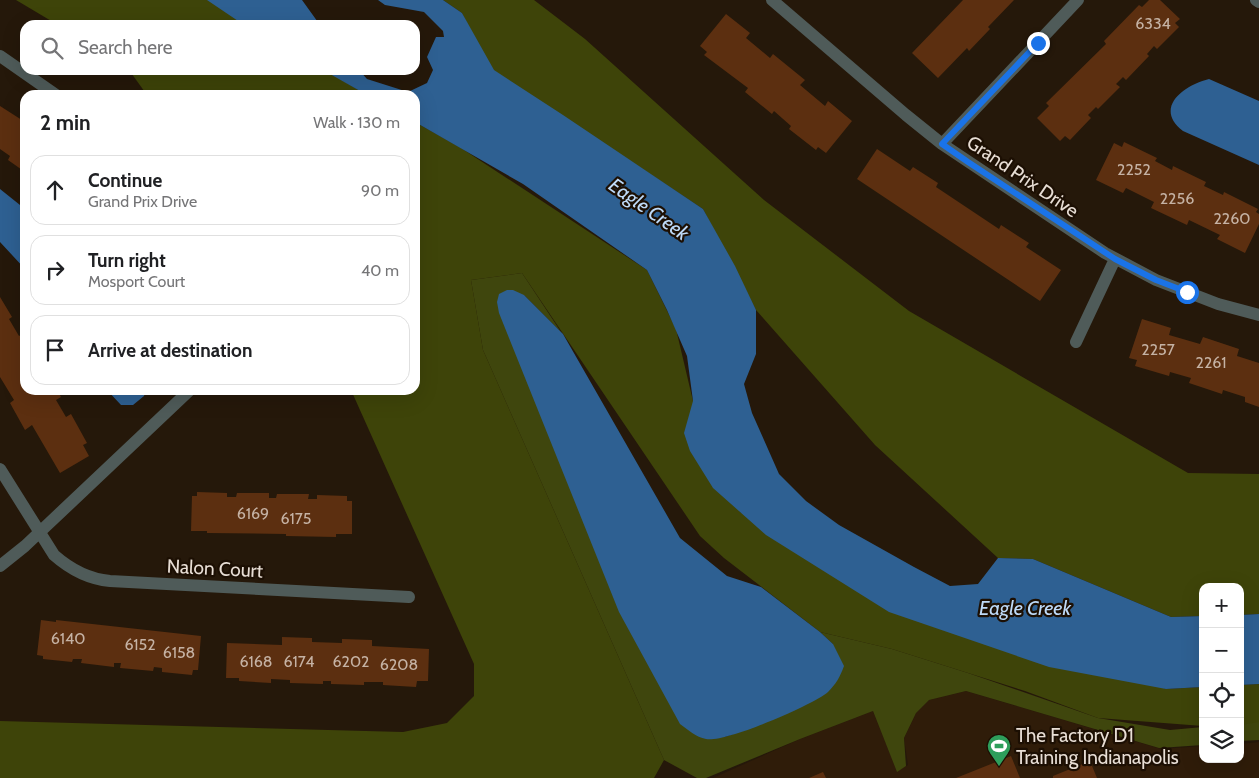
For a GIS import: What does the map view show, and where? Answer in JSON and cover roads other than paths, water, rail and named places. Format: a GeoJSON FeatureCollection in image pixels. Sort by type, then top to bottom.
{"type":"FeatureCollection","features":[{"type":"Feature","properties":{"kind":"street","name":"Grand Prix Drive"},"geometry":{"type":"LineString","coordinates":[[772,0],[942,144],[1115,259],[1156,280],[1218,304],[1259,315]]}},
{"type":"Feature","properties":{"kind":"street"},"geometry":{"type":"LineString","coordinates":[[942,144],[1078,0]]}},
{"type":"Feature","properties":{"kind":"street"},"geometry":{"type":"LineString","coordinates":[[0,56],[20,70]]}},
{"type":"Feature","properties":{"kind":"street"},"geometry":{"type":"LineString","coordinates":[[27,75],[49,90]]}},
{"type":"Feature","properties":{"kind":"street"},"geometry":{"type":"LineString","coordinates":[[1076,342],[1115,259]]}},
{"type":"Feature","properties":{"kind":"street"},"geometry":{"type":"LineString","coordinates":[[0,566],[185,395]]}},
{"type":"Feature","properties":{"kind":"street","name":"Nalon Court"},"geometry":{"type":"LineString","coordinates":[[0,469],[54,555],[66,566],[102,581],[409,597]]}},
{"type":"Feature","properties":{"kind":"water"},"geometry":{"type":"Polygon","coordinates":[[[207,0],[302,0],[316,20],[237,20],[207,0]]]}},
{"type":"Feature","properties":{"kind":"water","name":"Eagle Creek"},"geometry":{"type":"Polygon","coordinates":[[[378,0],[443,0],[462,13],[494,70],[703,209],[735,266],[756,310],[756,354],[744,384],[752,413],[779,474],[806,501],[839,525],[950,586],[978,584],[998,558],[1033,559],[1171,617],[1199,616],[1199,687],[1166,689],[1049,667],[889,612],[766,535],[713,488],[690,451],[684,433],[693,401],[687,356],[647,270],[523,184],[420,125],[420,90],[412,90],[427,83],[433,70],[427,57],[436,37],[444,37],[443,31],[424,12],[385,5],[378,0]]]}},
{"type":"Feature","properties":{"kind":"water","name":"Eagle Creek"},"geometry":{"type":"Polygon","coordinates":[[[332,75],[363,75],[367,79],[402,90],[358,90],[332,75]]]}},
{"type":"Feature","properties":{"kind":"water"},"geometry":{"type":"Polygon","coordinates":[[[1209,79],[1259,101],[1259,165],[1183,131],[1174,122],[1171,106],[1175,99],[1190,86],[1209,79]]]}},
{"type":"Feature","properties":{"kind":"water"},"geometry":{"type":"Polygon","coordinates":[[[0,189],[20,205],[20,264],[0,242],[0,189]]]}},
{"type":"Feature","properties":{"kind":"water"},"geometry":{"type":"Polygon","coordinates":[[[507,290],[513,290],[524,295],[563,334],[680,538],[727,576],[761,587],[833,644],[844,666],[841,674],[828,692],[769,722],[716,739],[699,737],[680,724],[619,612],[499,313],[497,302],[499,294],[507,290]]]}},
{"type":"Feature","properties":{"kind":"water"},"geometry":{"type":"Polygon","coordinates":[[[112,395],[144,395],[133,405],[121,405],[112,395]]]}},
{"type":"Feature","properties":{"kind":"water"},"geometry":{"type":"Polygon","coordinates":[[[1259,614],[1259,684],[1244,685],[1244,615],[1259,614]]]}},
{"type":"Feature","properties":{"kind":"place","name":"The Factory D1 Training Indianapolis"},"geometry":{"type":"Point","coordinates":[999,767]}}]}
